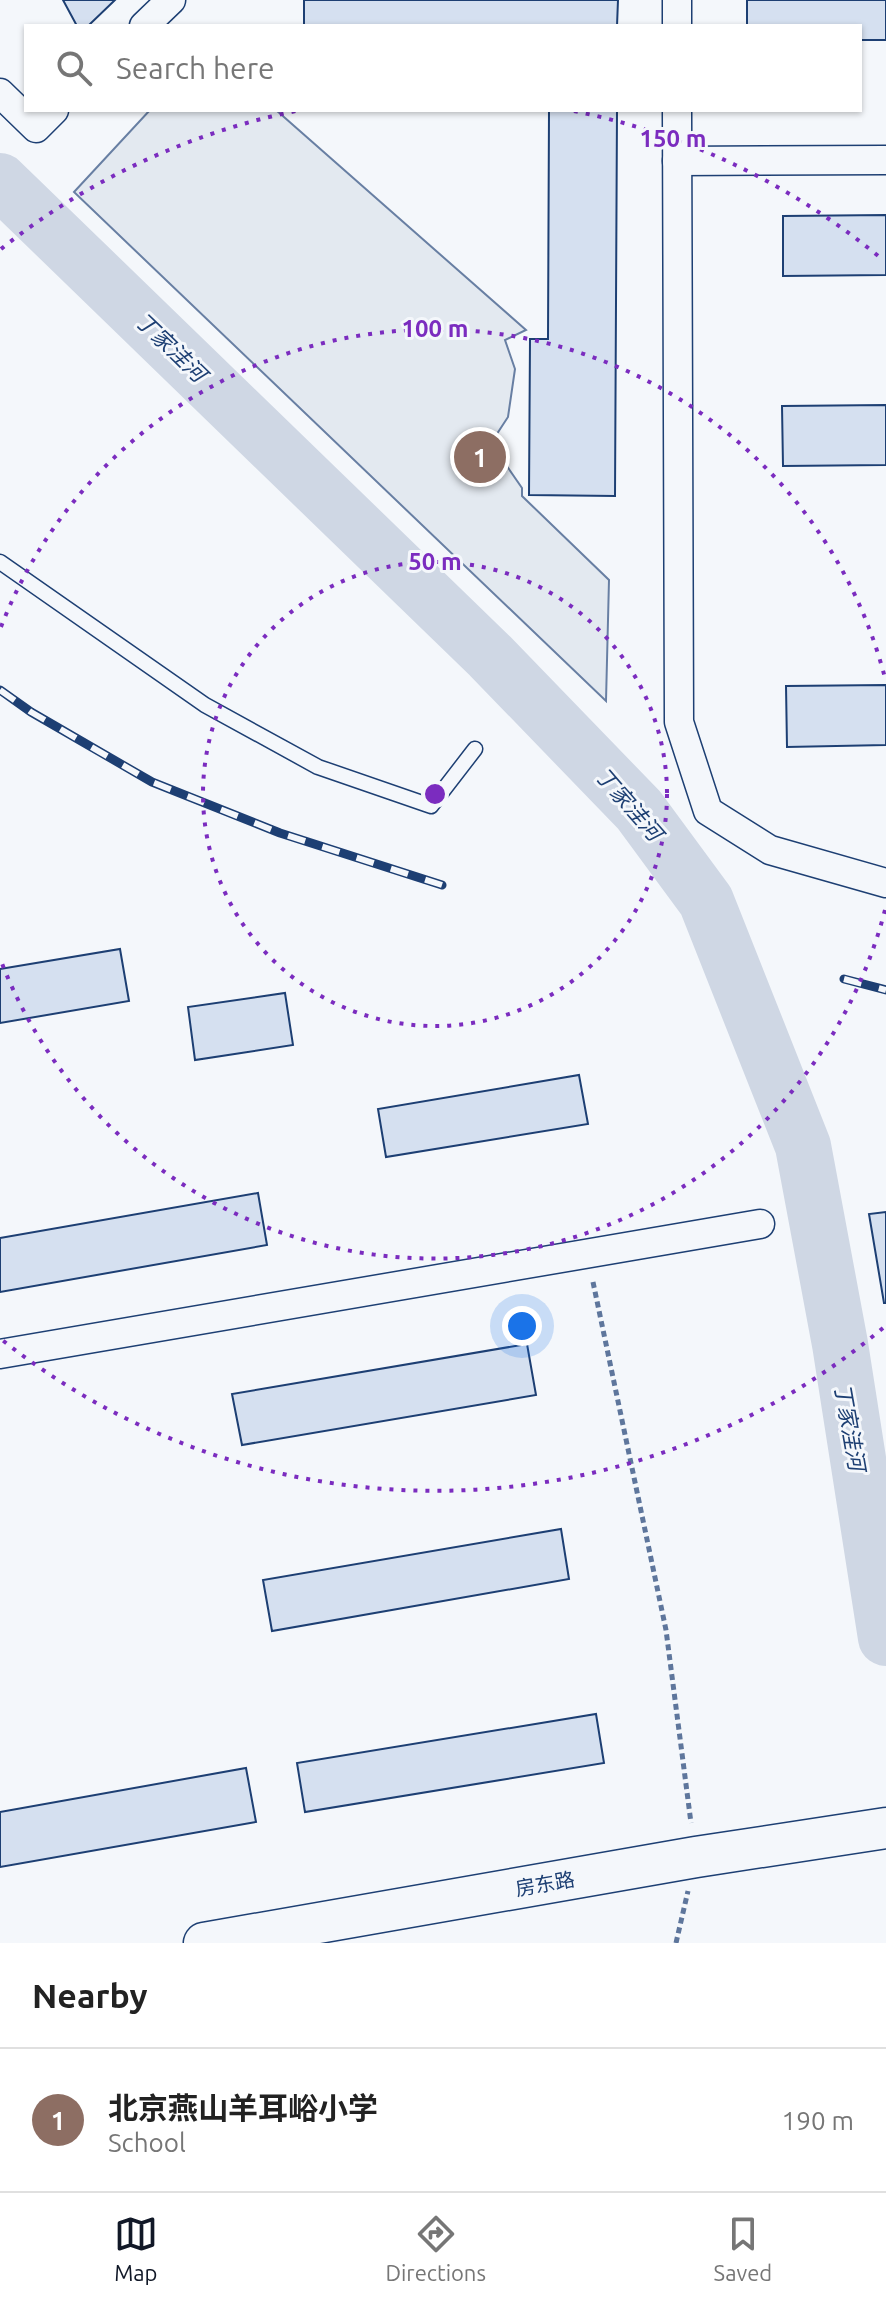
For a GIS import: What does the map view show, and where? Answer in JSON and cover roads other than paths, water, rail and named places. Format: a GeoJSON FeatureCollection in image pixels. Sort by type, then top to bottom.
{"type":"FeatureCollection","features":[{"type":"Feature","properties":{"kind":"main road","name":"房东路"},"geometry":{"type":"LineString","coordinates":[[204,1943],[696,1857],[886,1828]]}},
{"type":"Feature","properties":{"kind":"street"},"geometry":{"type":"LineString","coordinates":[[146,24],[171,0]]}},
{"type":"Feature","properties":{"kind":"street"},"geometry":{"type":"LineString","coordinates":[[677,0],[677,24]]}},
{"type":"Feature","properties":{"kind":"street"},"geometry":{"type":"LineString","coordinates":[[0,93],[36,128],[52,112]]}},
{"type":"Feature","properties":{"kind":"street"},"geometry":{"type":"LineString","coordinates":[[677,112],[679,722],[708,811],[770,850],[886,883]]}},
{"type":"Feature","properties":{"kind":"street"},"geometry":{"type":"LineString","coordinates":[[677,161],[886,160]]}},
{"type":"Feature","properties":{"kind":"street"},"geometry":{"type":"LineString","coordinates":[[0,1354],[760,1224]]}},
{"type":"Feature","properties":{"kind":"lane"},"geometry":{"type":"LineString","coordinates":[[0,562],[205,705],[318,767],[431,806],[475,749]]}},
{"type":"Feature","properties":{"kind":"waterway","name":"丁家洼河"},"geometry":{"type":"LineString","coordinates":[[0,181],[490,656],[639,810],[706,901],[803,1146],[840,1344],[886,1638]]}},
{"type":"Feature","properties":{"kind":"railway"},"geometry":{"type":"LineString","coordinates":[[0,690],[31,712],[152,782],[280,833],[442,885]]}},
{"type":"Feature","properties":{"kind":"railway"},"geometry":{"type":"LineString","coordinates":[[844,979],[886,990]]}},
{"type":"Feature","properties":{"kind":"place","name":"北京燕山羊耳峪小学"},"geometry":{"type":"Point","coordinates":[480,457]}}]}
